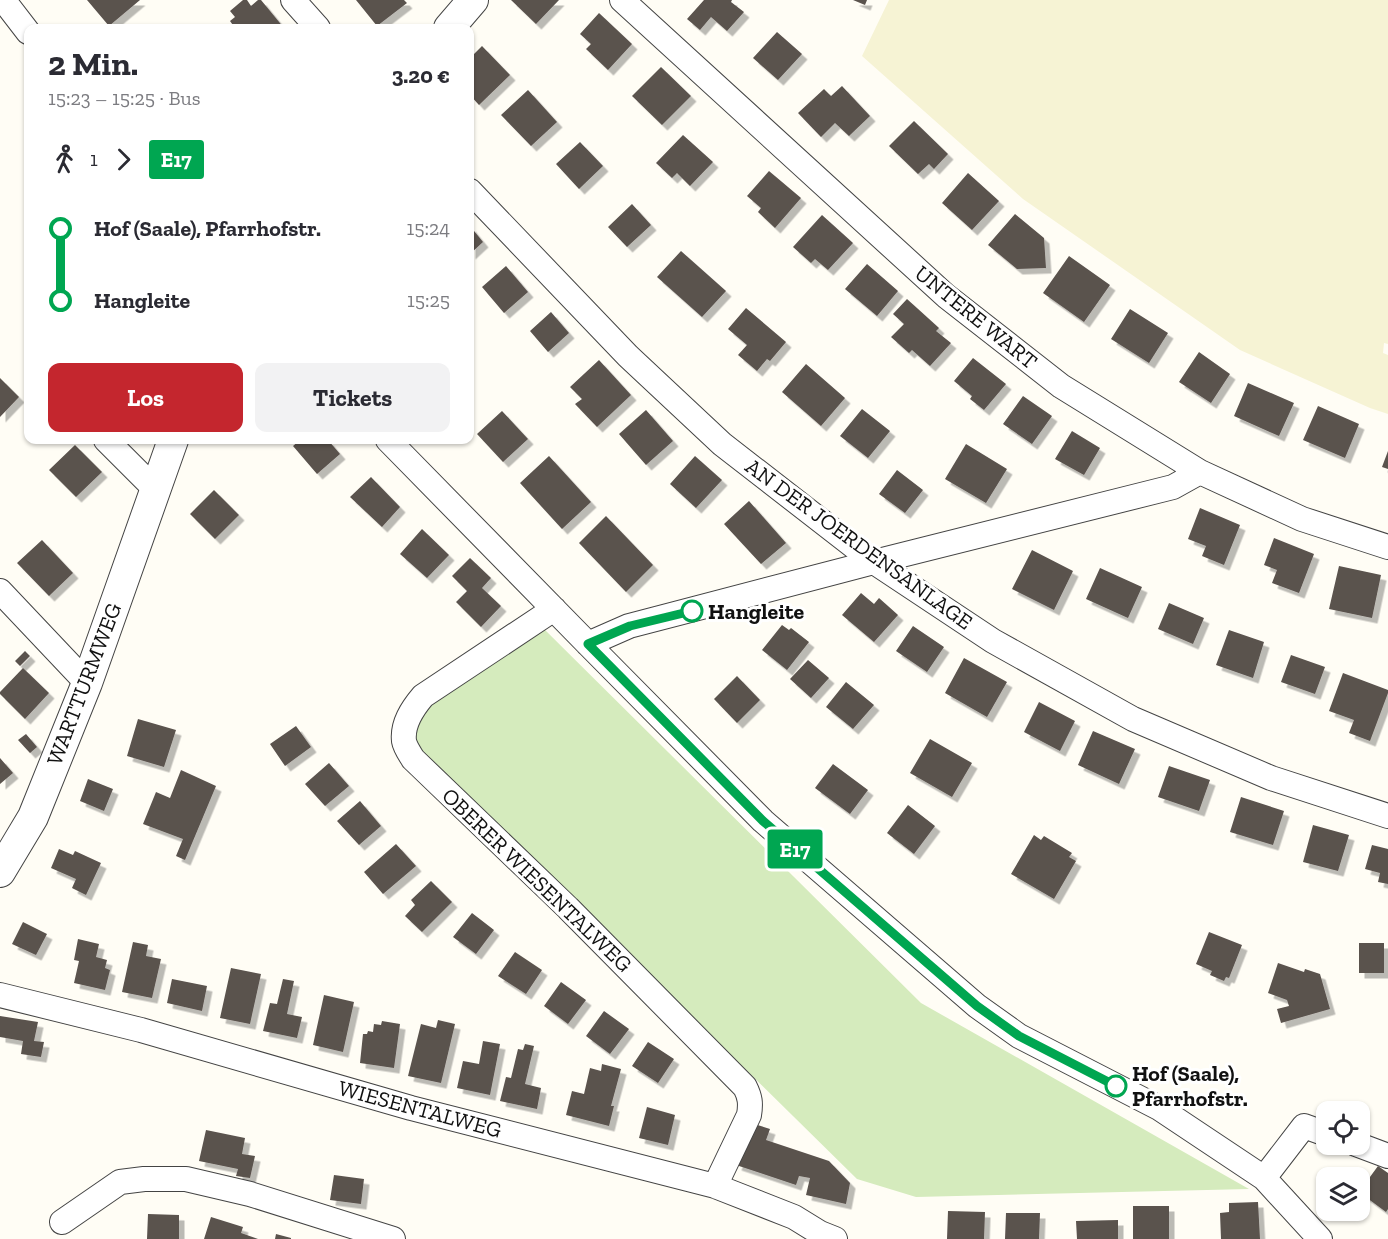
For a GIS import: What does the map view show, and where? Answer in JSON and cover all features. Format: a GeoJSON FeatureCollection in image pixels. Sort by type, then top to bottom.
{"type":"FeatureCollection","features":[{"type":"Feature","properties":{"kind":"street"},"geometry":{"type":"LineString","coordinates":[[2,0],[24,27]]}},
{"type":"Feature","properties":{"kind":"street"},"geometry":{"type":"LineString","coordinates":[[293,0],[314,24]]}},
{"type":"Feature","properties":{"kind":"street"},"geometry":{"type":"LineString","coordinates":[[452,24],[473,0]]}},
{"type":"Feature","properties":{"kind":"street","name":"UNTERE WART"},"geometry":{"type":"LineString","coordinates":[[622,0],[946,296],[1061,386],[1200,472],[1302,519],[1388,548]]}},
{"type":"Feature","properties":{"kind":"street","name":"AN DER JOERDENSANLAGE"},"geometry":{"type":"LineString","coordinates":[[474,195],[628,356],[722,444],[874,561],[993,641],[1133,718],[1271,778],[1388,816]]}},
{"type":"Feature","properties":{"kind":"street"},"geometry":{"type":"LineString","coordinates":[[110,444],[155,489]]}},
{"type":"Feature","properties":{"kind":"street","name":"WARTTURMWEG"},"geometry":{"type":"LineString","coordinates":[[0,872],[33,817],[87,683],[172,444]]}},
{"type":"Feature","properties":{"kind":"street"},"geometry":{"type":"LineString","coordinates":[[392,444],[763,821],[977,1006],[1019,1036],[1159,1108],[1264,1178],[1320,1239]]}},
{"type":"Feature","properties":{"kind":"street"},"geometry":{"type":"LineString","coordinates":[[588,644],[630,626],[874,561],[1173,487],[1200,472]]}},
{"type":"Feature","properties":{"kind":"street"},"geometry":{"type":"LineString","coordinates":[[0,591],[87,683]]}},
{"type":"Feature","properties":{"kind":"street","name":"OBERER WIESENTALWEG"},"geometry":{"type":"LineString","coordinates":[[554,609],[423,696],[412,709],[405,726],[404,742],[413,759],[568,908],[745,1087],[750,1096],[749,1114],[715,1186]]}},
{"type":"Feature","properties":{"kind":"street","name":"WIESENTALWEG"},"geometry":{"type":"LineString","coordinates":[[0,995],[141,1030],[411,1108],[715,1186],[794,1217],[834,1239]]}},
{"type":"Feature","properties":{"kind":"street"},"geometry":{"type":"LineString","coordinates":[[1264,1178],[1304,1126],[1316,1130]]}},
{"type":"Feature","properties":{"kind":"street"},"geometry":{"type":"LineString","coordinates":[[1370,1149],[1388,1156]]}},
{"type":"Feature","properties":{"kind":"street"},"geometry":{"type":"LineString","coordinates":[[62,1222],[120,1182],[144,1179],[186,1179],[250,1194],[393,1239]]}},
{"type":"Feature","properties":{"kind":"shaded area"},"geometry":{"type":"Polygon","coordinates":[[[889,0],[1388,0],[1388,344],[1384,343],[1383,353],[1388,355],[1388,414],[1240,350],[1023,199],[862,56],[889,0]]]}},
{"type":"Feature","properties":{"kind":"green space"},"geometry":{"type":"Polygon","coordinates":[[[541,626],[921,1003],[1249,1189],[916,1197],[857,1179],[421,750],[412,737],[415,709],[541,626]]]}},
{"type":"Feature","properties":{"kind":"building"},"geometry":{"type":"Polygon","coordinates":[[[87,0],[140,0],[111,24],[107,24],[87,0]]]}},
{"type":"Feature","properties":{"kind":"building"},"geometry":{"type":"Polygon","coordinates":[[[243,0],[247,0],[251,6],[261,0],[281,24],[232,24],[230,21],[235,17],[230,11],[243,0]]]}},
{"type":"Feature","properties":{"kind":"building"},"geometry":{"type":"Polygon","coordinates":[[[356,0],[404,0],[407,3],[380,24],[375,24],[356,0]]]}},
{"type":"Feature","properties":{"kind":"building"},"geometry":{"type":"Polygon","coordinates":[[[511,0],[559,0],[536,24],[511,0]]]}},
{"type":"Feature","properties":{"kind":"building"},"geometry":{"type":"Polygon","coordinates":[[[704,0],[732,0],[731,2],[744,12],[727,31],[711,17],[700,30],[687,19],[704,0]]]}},
{"type":"Feature","properties":{"kind":"building"},"geometry":{"type":"Polygon","coordinates":[[[853,0],[867,0],[865,5],[853,0]]]}},
{"type":"Feature","properties":{"kind":"building"},"geometry":{"type":"Polygon","coordinates":[[[599,13],[632,44],[608,70],[586,49],[591,44],[580,34],[599,13]]]}},
{"type":"Feature","properties":{"kind":"building"},"geometry":{"type":"Polygon","coordinates":[[[777,32],[802,54],[778,80],[753,58],[777,32]]]}},
{"type":"Feature","properties":{"kind":"building"},"geometry":{"type":"Polygon","coordinates":[[[482,46],[510,75],[479,105],[474,99],[474,54],[482,46]]]}},
{"type":"Feature","properties":{"kind":"building"},"geometry":{"type":"Polygon","coordinates":[[[661,67],[691,96],[662,125],[632,96],[661,67]]]}},
{"type":"Feature","properties":{"kind":"building"},"geometry":{"type":"Polygon","coordinates":[[[842,86],[870,116],[849,136],[835,123],[821,137],[798,113],[824,89],[831,96],[842,86]]]}},
{"type":"Feature","properties":{"kind":"building"},"geometry":{"type":"Polygon","coordinates":[[[528,90],[557,122],[531,146],[501,115],[528,90]]]}},
{"type":"Feature","properties":{"kind":"building"},"geometry":{"type":"Polygon","coordinates":[[[914,121],[948,154],[934,169],[929,164],[918,174],[889,146],[914,121]]]}},
{"type":"Feature","properties":{"kind":"building"},"geometry":{"type":"Polygon","coordinates":[[[683,135],[713,162],[690,186],[677,173],[672,178],[656,163],[683,135]]]}},
{"type":"Feature","properties":{"kind":"building"},"geometry":{"type":"Polygon","coordinates":[[[580,142],[603,166],[579,189],[556,164],[580,142]]]}},
{"type":"Feature","properties":{"kind":"building"},"geometry":{"type":"Polygon","coordinates":[[[769,171],[801,198],[775,228],[758,212],[761,208],[747,196],[769,171]]]}},
{"type":"Feature","properties":{"kind":"building"},"geometry":{"type":"Polygon","coordinates":[[[968,173],[999,201],[972,230],[942,203],[968,173]]]}},
{"type":"Feature","properties":{"kind":"building"},"geometry":{"type":"Polygon","coordinates":[[[632,204],[651,225],[627,247],[608,227],[632,204]]]}},
{"type":"Feature","properties":{"kind":"building"},"geometry":{"type":"Polygon","coordinates":[[[1015,214],[1044,238],[1046,268],[1017,269],[988,245],[1015,214]]]}},
{"type":"Feature","properties":{"kind":"building"},"geometry":{"type":"Polygon","coordinates":[[[822,215],[853,243],[828,270],[815,259],[811,263],[793,247],[822,215]]]}},
{"type":"Feature","properties":{"kind":"building"},"geometry":{"type":"Polygon","coordinates":[[[474,231],[483,242],[474,250],[474,231]]]}},
{"type":"Feature","properties":{"kind":"building"},"geometry":{"type":"Polygon","coordinates":[[[681,251],[726,291],[702,317],[657,277],[681,251]]]}},
{"type":"Feature","properties":{"kind":"building"},"geometry":{"type":"Polygon","coordinates":[[[1069,256],[1110,285],[1084,322],[1043,293],[1069,256]]]}},
{"type":"Feature","properties":{"kind":"building"},"geometry":{"type":"Polygon","coordinates":[[[867,264],[898,291],[877,316],[845,289],[867,264]]]}},
{"type":"Feature","properties":{"kind":"building"},"geometry":{"type":"Polygon","coordinates":[[[506,266],[528,292],[504,313],[482,287],[506,266]]]}},
{"type":"Feature","properties":{"kind":"building"},"geometry":{"type":"Polygon","coordinates":[[[907,299],[939,328],[936,331],[951,343],[930,366],[912,350],[909,353],[891,337],[904,324],[893,314],[907,299]]]}},
{"type":"Feature","properties":{"kind":"building"},"geometry":{"type":"Polygon","coordinates":[[[746,308],[786,342],[770,361],[767,359],[757,371],[738,355],[747,345],[728,329],[746,308]]]}},
{"type":"Feature","properties":{"kind":"building"},"geometry":{"type":"Polygon","coordinates":[[[1130,309],[1168,333],[1149,363],[1111,339],[1130,309]]]}},
{"type":"Feature","properties":{"kind":"building"},"geometry":{"type":"Polygon","coordinates":[[[551,312],[569,333],[548,352],[530,331],[551,312]]]}},
{"type":"Feature","properties":{"kind":"building"},"geometry":{"type":"Polygon","coordinates":[[[1199,352],[1230,374],[1211,403],[1179,382],[1199,352]]]}},
{"type":"Feature","properties":{"kind":"building"},"geometry":{"type":"Polygon","coordinates":[[[973,358],[1006,384],[984,410],[970,399],[972,396],[954,381],[973,358]]]}},
{"type":"Feature","properties":{"kind":"building"},"geometry":{"type":"Polygon","coordinates":[[[599,360],[631,395],[597,427],[575,404],[582,399],[570,387],[599,360]]]}},
{"type":"Feature","properties":{"kind":"building"},"geometry":{"type":"Polygon","coordinates":[[[806,364],[845,398],[821,426],[782,392],[806,364]]]}},
{"type":"Feature","properties":{"kind":"building"},"geometry":{"type":"Polygon","coordinates":[[[0,378],[19,397],[0,417],[0,378]]]}},
{"type":"Feature","properties":{"kind":"building"},"geometry":{"type":"Polygon","coordinates":[[[1248,383],[1294,403],[1279,436],[1234,416],[1248,383]]]}},
{"type":"Feature","properties":{"kind":"building"},"geometry":{"type":"Polygon","coordinates":[[[1023,396],[1052,416],[1032,444],[1003,424],[1023,396]]]}},
{"type":"Feature","properties":{"kind":"building"},"geometry":{"type":"Polygon","coordinates":[[[1318,406],[1359,424],[1345,458],[1303,440],[1318,406]]]}},
{"type":"Feature","properties":{"kind":"building"},"geometry":{"type":"Polygon","coordinates":[[[862,409],[890,431],[868,458],[840,436],[862,409]]]}},
{"type":"Feature","properties":{"kind":"building"},"geometry":{"type":"Polygon","coordinates":[[[646,410],[673,441],[646,465],[619,434],[646,410]]]}},
{"type":"Feature","properties":{"kind":"building"},"geometry":{"type":"Polygon","coordinates":[[[502,411],[528,439],[503,462],[477,434],[502,411]]]}},
{"type":"Feature","properties":{"kind":"building"},"geometry":{"type":"Polygon","coordinates":[[[1072,431],[1100,448],[1084,475],[1055,459],[1072,431]]]}},
{"type":"Feature","properties":{"kind":"building"},"geometry":{"type":"Polygon","coordinates":[[[295,444],[331,444],[340,454],[317,474],[293,446],[295,444]]]}},
{"type":"Feature","properties":{"kind":"building"},"geometry":{"type":"Polygon","coordinates":[[[966,444],[1007,469],[986,503],[945,479],[966,444]]]}},
{"type":"Feature","properties":{"kind":"building"},"geometry":{"type":"Polygon","coordinates":[[[75,445],[102,472],[76,497],[49,470],[75,445]]]}},
{"type":"Feature","properties":{"kind":"building"},"geometry":{"type":"Polygon","coordinates":[[[1388,451],[1388,469],[1382,467],[1388,451]]]}},
{"type":"Feature","properties":{"kind":"building"},"geometry":{"type":"Polygon","coordinates":[[[549,456],[591,502],[562,529],[520,483],[549,456]]]}},
{"type":"Feature","properties":{"kind":"building"},"geometry":{"type":"Polygon","coordinates":[[[695,456],[722,480],[696,508],[670,484],[695,456]]]}},
{"type":"Feature","properties":{"kind":"building"},"geometry":{"type":"Polygon","coordinates":[[[897,470],[923,490],[905,513],[879,494],[897,470]]]}},
{"type":"Feature","properties":{"kind":"building"},"geometry":{"type":"Polygon","coordinates":[[[371,477],[400,507],[382,527],[350,497],[371,477]]]}},
{"type":"Feature","properties":{"kind":"building"},"geometry":{"type":"Polygon","coordinates":[[[214,490],[239,515],[215,539],[190,514],[214,490]]]}},
{"type":"Feature","properties":{"kind":"building"},"geometry":{"type":"Polygon","coordinates":[[[749,501],[786,543],[761,564],[724,524],[749,501]]]}},
{"type":"Feature","properties":{"kind":"building"},"geometry":{"type":"Polygon","coordinates":[[[1200,508],[1240,525],[1224,565],[1202,556],[1206,546],[1188,539],[1200,508]]]}},
{"type":"Feature","properties":{"kind":"building"},"geometry":{"type":"Polygon","coordinates":[[[606,516],[653,565],[626,592],[579,543],[606,516]]]}},
{"type":"Feature","properties":{"kind":"building"},"geometry":{"type":"Polygon","coordinates":[[[422,529],[449,555],[427,578],[400,554],[422,529]]]}},
{"type":"Feature","properties":{"kind":"building"},"geometry":{"type":"Polygon","coordinates":[[[1274,538],[1314,554],[1299,593],[1272,583],[1277,570],[1264,565],[1274,538]]]}},
{"type":"Feature","properties":{"kind":"building"},"geometry":{"type":"Polygon","coordinates":[[[42,540],[73,573],[49,596],[17,563],[42,540]]]}},
{"type":"Feature","properties":{"kind":"building"},"geometry":{"type":"Polygon","coordinates":[[[1032,550],[1073,571],[1054,610],[1012,589],[1032,550]]]}},
{"type":"Feature","properties":{"kind":"building"},"geometry":{"type":"Polygon","coordinates":[[[470,558],[491,578],[482,588],[501,606],[481,627],[456,602],[467,591],[452,576],[470,558]]]}},
{"type":"Feature","properties":{"kind":"building"},"geometry":{"type":"Polygon","coordinates":[[[1339,566],[1381,575],[1372,618],[1329,609],[1339,566]]]}},
{"type":"Feature","properties":{"kind":"building"},"geometry":{"type":"Polygon","coordinates":[[[1100,568],[1142,587],[1128,618],[1086,599],[1100,568]]]}},
{"type":"Feature","properties":{"kind":"building"},"geometry":{"type":"Polygon","coordinates":[[[861,593],[874,604],[879,598],[898,615],[874,642],[842,615],[861,593]]]}},
{"type":"Feature","properties":{"kind":"building"},"geometry":{"type":"Polygon","coordinates":[[[1169,603],[1204,618],[1193,644],[1158,629],[1169,603]]]}},
{"type":"Feature","properties":{"kind":"building"},"geometry":{"type":"Polygon","coordinates":[[[782,625],[789,630],[791,628],[809,642],[787,670],[762,650],[782,625]]]}},
{"type":"Feature","properties":{"kind":"building"},"geometry":{"type":"Polygon","coordinates":[[[913,626],[944,647],[927,672],[896,651],[913,626]]]}},
{"type":"Feature","properties":{"kind":"building"},"geometry":{"type":"Polygon","coordinates":[[[1229,630],[1264,642],[1253,678],[1216,665],[1229,630]]]}},
{"type":"Feature","properties":{"kind":"building"},"geometry":{"type":"Polygon","coordinates":[[[25,651],[30,656],[20,666],[15,661],[25,651]]]}},
{"type":"Feature","properties":{"kind":"building"},"geometry":{"type":"Polygon","coordinates":[[[1291,655],[1325,667],[1315,694],[1281,682],[1291,655]]]}},
{"type":"Feature","properties":{"kind":"building"},"geometry":{"type":"Polygon","coordinates":[[[964,658],[1007,682],[987,717],[945,693],[964,658]]]}},
{"type":"Feature","properties":{"kind":"building"},"geometry":{"type":"Polygon","coordinates":[[[808,660],[829,678],[811,698],[790,679],[808,660]]]}},
{"type":"Feature","properties":{"kind":"building"},"geometry":{"type":"Polygon","coordinates":[[[23,668],[49,693],[25,719],[0,694],[23,668]]]}},
{"type":"Feature","properties":{"kind":"building"},"geometry":{"type":"Polygon","coordinates":[[[1343,673],[1388,690],[1370,741],[1349,733],[1354,720],[1329,711],[1343,673]]]}},
{"type":"Feature","properties":{"kind":"building"},"geometry":{"type":"Polygon","coordinates":[[[737,676],[760,700],[737,723],[714,699],[737,676]]]}},
{"type":"Feature","properties":{"kind":"building"},"geometry":{"type":"Polygon","coordinates":[[[846,682],[874,705],[853,729],[826,707],[846,682]]]}},
{"type":"Feature","properties":{"kind":"building"},"geometry":{"type":"Polygon","coordinates":[[[1039,702],[1075,721],[1060,751],[1024,732],[1039,702]]]}},
{"type":"Feature","properties":{"kind":"building"},"geometry":{"type":"Polygon","coordinates":[[[138,719],[176,730],[164,767],[127,756],[138,719]]]}},
{"type":"Feature","properties":{"kind":"building"},"geometry":{"type":"Polygon","coordinates":[[[296,726],[311,747],[285,766],[270,744],[296,726]]]}},
{"type":"Feature","properties":{"kind":"building"},"geometry":{"type":"Polygon","coordinates":[[[1093,731],[1135,749],[1119,784],[1078,765],[1093,731]]]}},
{"type":"Feature","properties":{"kind":"building"},"geometry":{"type":"Polygon","coordinates":[[[26,734],[37,747],[30,753],[18,740],[26,734]]]}},
{"type":"Feature","properties":{"kind":"building"},"geometry":{"type":"Polygon","coordinates":[[[930,739],[972,763],[952,797],[910,773],[930,739]]]}},
{"type":"Feature","properties":{"kind":"building"},"geometry":{"type":"Polygon","coordinates":[[[0,758],[13,773],[0,784],[0,758]]]}},
{"type":"Feature","properties":{"kind":"building"},"geometry":{"type":"Polygon","coordinates":[[[329,763],[349,786],[325,806],[305,784],[329,763]]]}},
{"type":"Feature","properties":{"kind":"building"},"geometry":{"type":"Polygon","coordinates":[[[833,764],[868,790],[850,814],[815,788],[833,764]]]}},
{"type":"Feature","properties":{"kind":"building"},"geometry":{"type":"Polygon","coordinates":[[[1169,766],[1210,780],[1199,811],[1158,797],[1169,766]]]}},
{"type":"Feature","properties":{"kind":"building"},"geometry":{"type":"Polygon","coordinates":[[[181,770],[216,786],[185,860],[176,856],[183,839],[143,824],[156,792],[170,798],[181,770]]]}},
{"type":"Feature","properties":{"kind":"building"},"geometry":{"type":"Polygon","coordinates":[[[88,779],[113,789],[104,811],[80,801],[88,779]]]}},
{"type":"Feature","properties":{"kind":"building"},"geometry":{"type":"Polygon","coordinates":[[[1241,797],[1284,811],[1273,845],[1230,832],[1241,797]]]}},
{"type":"Feature","properties":{"kind":"building"},"geometry":{"type":"Polygon","coordinates":[[[360,801],[381,826],[359,845],[337,821],[360,801]]]}},
{"type":"Feature","properties":{"kind":"building"},"geometry":{"type":"Polygon","coordinates":[[[908,805],[935,826],[914,854],[887,833],[908,805]]]}},
{"type":"Feature","properties":{"kind":"building"},"geometry":{"type":"Polygon","coordinates":[[[1313,825],[1349,835],[1338,871],[1303,862],[1313,825]]]}},
{"type":"Feature","properties":{"kind":"building"},"geometry":{"type":"Polygon","coordinates":[[[1034,835],[1041,840],[1044,836],[1072,853],[1069,857],[1076,861],[1054,899],[1011,874],[1034,835]]]}},
{"type":"Feature","properties":{"kind":"building"},"geometry":{"type":"Polygon","coordinates":[[[396,844],[416,866],[383,894],[364,872],[396,844]]]}},
{"type":"Feature","properties":{"kind":"building"},"geometry":{"type":"Polygon","coordinates":[[[1372,845],[1388,849],[1388,884],[1378,882],[1380,873],[1365,869],[1372,845]]]}},
{"type":"Feature","properties":{"kind":"building"},"geometry":{"type":"Polygon","coordinates":[[[59,849],[73,855],[75,851],[101,863],[86,895],[72,888],[76,879],[51,868],[59,849]]]}},
{"type":"Feature","properties":{"kind":"building"},"geometry":{"type":"Polygon","coordinates":[[[431,881],[452,902],[422,932],[405,916],[415,905],[411,900],[431,881]]]}},
{"type":"Feature","properties":{"kind":"building"},"geometry":{"type":"Polygon","coordinates":[[[472,913],[494,930],[476,954],[453,937],[472,913]]]}},
{"type":"Feature","properties":{"kind":"building"},"geometry":{"type":"Polygon","coordinates":[[[23,922],[47,934],[36,955],[12,944],[23,922]]]}},
{"type":"Feature","properties":{"kind":"building"},"geometry":{"type":"Polygon","coordinates":[[[1209,932],[1242,945],[1229,978],[1226,977],[1224,981],[1210,975],[1212,971],[1196,964],[1209,932]]]}},
{"type":"Feature","properties":{"kind":"building"},"geometry":{"type":"Polygon","coordinates":[[[78,939],[99,944],[96,957],[107,960],[105,968],[110,970],[105,990],[74,983],[79,961],[74,960],[78,939]]]}},
{"type":"Feature","properties":{"kind":"building"},"geometry":{"type":"Polygon","coordinates":[[[133,942],[148,945],[146,956],[161,959],[152,998],[122,992],[133,942]]]}},
{"type":"Feature","properties":{"kind":"building"},"geometry":{"type":"Polygon","coordinates":[[[1359,943],[1384,943],[1384,973],[1359,973],[1359,943]]]}},
{"type":"Feature","properties":{"kind":"building"},"geometry":{"type":"Polygon","coordinates":[[[515,952],[542,970],[526,994],[498,976],[515,952]]]}},
{"type":"Feature","properties":{"kind":"building"},"geometry":{"type":"Polygon","coordinates":[[[1278,963],[1304,972],[1305,969],[1320,974],[1330,1009],[1281,1023],[1277,1009],[1289,1006],[1287,1000],[1268,993],[1278,963]]]}},
{"type":"Feature","properties":{"kind":"building"},"geometry":{"type":"Polygon","coordinates":[[[231,968],[261,974],[250,1024],[220,1018],[231,968]]]}},
{"type":"Feature","properties":{"kind":"building"},"geometry":{"type":"Polygon","coordinates":[[[172,979],[207,986],[202,1011],[167,1003],[172,979]]]}},
{"type":"Feature","properties":{"kind":"building"},"geometry":{"type":"Polygon","coordinates":[[[283,979],[294,981],[287,1014],[302,1017],[297,1038],[263,1031],[270,1003],[277,1004],[283,979]]]}},
{"type":"Feature","properties":{"kind":"building"},"geometry":{"type":"Polygon","coordinates":[[[561,982],[586,1000],[568,1024],[544,1006],[561,982]]]}},
{"type":"Feature","properties":{"kind":"building"},"geometry":{"type":"Polygon","coordinates":[[[324,995],[354,1002],[343,1052],[313,1045],[324,995]]]}},
{"type":"Feature","properties":{"kind":"building"},"geometry":{"type":"Polygon","coordinates":[[[604,1011],[629,1029],[610,1054],[586,1036],[604,1011]]]}},
{"type":"Feature","properties":{"kind":"building"},"geometry":{"type":"Polygon","coordinates":[[[0,1016],[38,1022],[34,1041],[44,1042],[41,1057],[21,1054],[23,1041],[0,1037],[0,1016]]]}},
{"type":"Feature","properties":{"kind":"building"},"geometry":{"type":"Polygon","coordinates":[[[438,1020],[455,1024],[441,1083],[408,1076],[421,1024],[436,1028],[438,1020]]]}},
{"type":"Feature","properties":{"kind":"building"},"geometry":{"type":"Polygon","coordinates":[[[382,1021],[400,1024],[394,1068],[360,1063],[363,1034],[367,1034],[368,1031],[373,1032],[374,1024],[381,1025],[382,1021]]]}},
{"type":"Feature","properties":{"kind":"building"},"geometry":{"type":"Polygon","coordinates":[[[483,1041],[500,1044],[490,1095],[457,1088],[463,1061],[479,1064],[483,1041]]]}},
{"type":"Feature","properties":{"kind":"building"},"geometry":{"type":"Polygon","coordinates":[[[648,1042],[674,1059],[658,1083],[632,1066],[648,1042]]]}},
{"type":"Feature","properties":{"kind":"building"},"geometry":{"type":"Polygon","coordinates":[[[525,1044],[534,1046],[525,1084],[541,1088],[537,1109],[500,1101],[506,1077],[511,1078],[518,1049],[523,1050],[525,1044]]]}},
{"type":"Feature","properties":{"kind":"building"},"geometry":{"type":"Polygon","coordinates":[[[602,1064],[621,1069],[611,1106],[614,1106],[609,1126],[566,1115],[572,1091],[584,1094],[590,1068],[601,1071],[602,1064]]]}},
{"type":"Feature","properties":{"kind":"building"},"geometry":{"type":"Polygon","coordinates":[[[647,1107],[675,1115],[668,1145],[639,1138],[647,1107]]]}},
{"type":"Feature","properties":{"kind":"building"},"geometry":{"type":"Polygon","coordinates":[[[751,1123],[770,1129],[766,1140],[829,1161],[850,1183],[846,1204],[806,1195],[810,1178],[799,1176],[796,1185],[736,1165],[751,1123]]]}},
{"type":"Feature","properties":{"kind":"building"},"geometry":{"type":"Polygon","coordinates":[[[206,1130],[245,1138],[242,1154],[255,1156],[250,1178],[236,1176],[238,1169],[199,1161],[206,1130]]]}},
{"type":"Feature","properties":{"kind":"building"},"geometry":{"type":"Polygon","coordinates":[[[1378,1166],[1388,1173],[1388,1209],[1386,1212],[1370,1200],[1370,1177],[1378,1166]]]}},
{"type":"Feature","properties":{"kind":"building"},"geometry":{"type":"Polygon","coordinates":[[[334,1175],[364,1179],[361,1204],[330,1200],[334,1175]]]}},
{"type":"Feature","properties":{"kind":"building"},"geometry":{"type":"Polygon","coordinates":[[[1258,1202],[1260,1239],[1221,1239],[1220,1213],[1229,1212],[1229,1203],[1258,1202]]]}},
{"type":"Feature","properties":{"kind":"building"},"geometry":{"type":"Polygon","coordinates":[[[1133,1206],[1169,1206],[1169,1239],[1133,1239],[1133,1206]]]}},
{"type":"Feature","properties":{"kind":"building"},"geometry":{"type":"Polygon","coordinates":[[[948,1211],[985,1212],[984,1239],[947,1239],[948,1211]]]}},
{"type":"Feature","properties":{"kind":"building"},"geometry":{"type":"Polygon","coordinates":[[[1006,1213],[1040,1213],[1039,1239],[1005,1239],[1006,1213]]]}},
{"type":"Feature","properties":{"kind":"building"},"geometry":{"type":"Polygon","coordinates":[[[148,1214],[179,1215],[179,1239],[147,1239],[148,1214]]]}},
{"type":"Feature","properties":{"kind":"building"},"geometry":{"type":"Polygon","coordinates":[[[211,1217],[243,1227],[241,1233],[258,1239],[204,1239],[211,1217]]]}},
{"type":"Feature","properties":{"kind":"building"},"geometry":{"type":"Polygon","coordinates":[[[1118,1220],[1118,1239],[1077,1239],[1076,1221],[1118,1220]]]}},
{"type":"Feature","properties":{"kind":"building"},"geometry":{"type":"Polygon","coordinates":[[[276,1234],[291,1238],[291,1239],[275,1239],[276,1234]]]}},
{"type":"Feature","properties":{"kind":"bus line","name":"E17"},"geometry":{"type":"LineString","coordinates":[[692,611],[630,626],[588,644],[763,821],[977,1006],[1019,1036],[1116,1086]]}},
{"type":"Feature","properties":{"kind":"place","name":"Hangleite"},"geometry":{"type":"Point","coordinates":[692,611]}},
{"type":"Feature","properties":{"kind":"place","name":"Hof (Saale), Pfarrhofstr."},"geometry":{"type":"Point","coordinates":[1116,1086]}}]}
